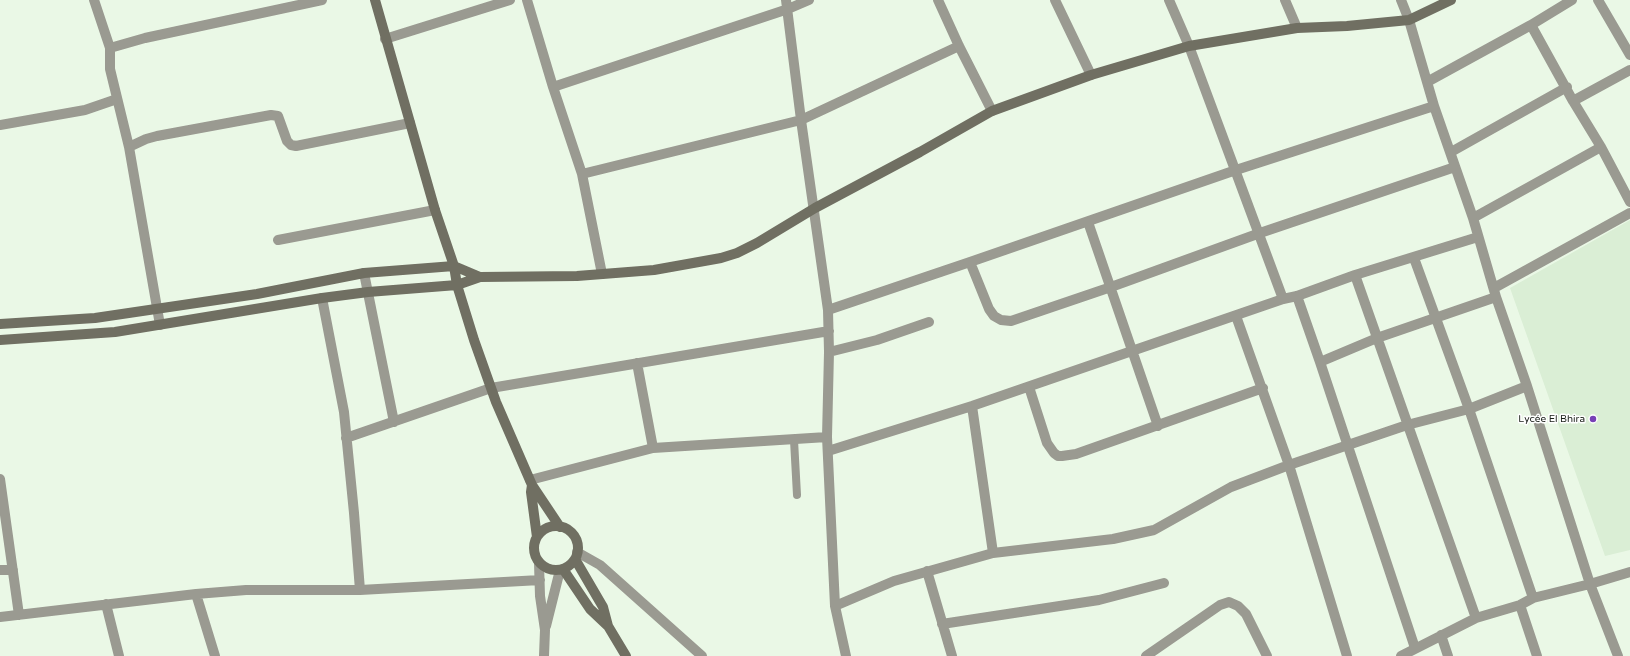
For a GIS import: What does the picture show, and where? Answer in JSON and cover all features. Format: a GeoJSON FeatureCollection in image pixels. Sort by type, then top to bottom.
{"type":"FeatureCollection","features":[{"type":"Feature","properties":{"kind":"street"},"geometry":{"type":"LineString","coordinates":[[94,0],[110,48],[110,69],[129,147],[160,325]]}},
{"type":"Feature","properties":{"kind":"street"},"geometry":{"type":"LineString","coordinates":[[110,48],[145,38],[322,0]]}},
{"type":"Feature","properties":{"kind":"street"},"geometry":{"type":"LineString","coordinates":[[374,0],[435,210],[454,266],[469,326],[491,388],[531,483],[560,527]]}},
{"type":"Feature","properties":{"kind":"street"},"geometry":{"type":"LineString","coordinates":[[386,39],[510,0]]}},
{"type":"Feature","properties":{"kind":"street"},"geometry":{"type":"LineString","coordinates":[[527,0],[553,87],[582,174],[602,274]]}},
{"type":"Feature","properties":{"kind":"street"},"geometry":{"type":"LineString","coordinates":[[553,87],[787,5],[808,0]]}},
{"type":"Feature","properties":{"kind":"street"},"geometry":{"type":"LineString","coordinates":[[938,0],[959,46],[992,111]]}},
{"type":"Feature","properties":{"kind":"street"},"geometry":{"type":"LineString","coordinates":[[1055,0],[1090,75]]}},
{"type":"Feature","properties":{"kind":"street"},"geometry":{"type":"LineString","coordinates":[[1169,0],[1189,46],[1283,298]]}},
{"type":"Feature","properties":{"kind":"street"},"geometry":{"type":"LineString","coordinates":[[1285,0],[1297,28]]}},
{"type":"Feature","properties":{"kind":"street"},"geometry":{"type":"LineString","coordinates":[[1401,0],[1409,20],[1434,106],[1473,218],[1495,293],[1527,386],[1590,584],[1618,656]]}},
{"type":"Feature","properties":{"kind":"street"},"geometry":{"type":"LineString","coordinates":[[0,340],[115,332],[322,298],[368,292],[458,285],[480,277],[577,276],[654,270],[732,255],[757,243],[815,208],[920,152],[992,111],[1090,75],[1189,46],[1297,28],[1347,26],[1409,20],[1451,0]]}},
{"type":"Feature","properties":{"kind":"street"},"geometry":{"type":"LineString","coordinates":[[1427,82],[1531,25],[1572,0]]}},
{"type":"Feature","properties":{"kind":"street"},"geometry":{"type":"LineString","coordinates":[[1598,0],[1630,55]]}},
{"type":"Feature","properties":{"kind":"street"},"geometry":{"type":"LineString","coordinates":[[787,5],[801,120],[815,208],[828,310],[829,352],[827,437],[835,606],[846,656]]}},
{"type":"Feature","properties":{"kind":"street"},"geometry":{"type":"LineString","coordinates":[[1531,25],[1567,87],[1573,101],[1601,147],[1630,202]]}},
{"type":"Feature","properties":{"kind":"street"},"geometry":{"type":"LineString","coordinates":[[582,174],[801,120],[959,46]]}},
{"type":"Feature","properties":{"kind":"street"},"geometry":{"type":"LineString","coordinates":[[1573,101],[1630,70]]}},
{"type":"Feature","properties":{"kind":"street"},"geometry":{"type":"LineString","coordinates":[[1451,152],[1567,87]]}},
{"type":"Feature","properties":{"kind":"street"},"geometry":{"type":"LineString","coordinates":[[0,125],[85,110],[117,99]]}},
{"type":"Feature","properties":{"kind":"street"},"geometry":{"type":"LineString","coordinates":[[828,310],[1236,170],[1434,106]]}},
{"type":"Feature","properties":{"kind":"street"},"geometry":{"type":"LineString","coordinates":[[129,147],[146,139],[157,136],[271,115],[278,116],[287,141],[291,145],[296,146],[410,123]]}},
{"type":"Feature","properties":{"kind":"street"},"geometry":{"type":"LineString","coordinates":[[1473,218],[1601,147]]}},
{"type":"Feature","properties":{"kind":"street"},"geometry":{"type":"LineString","coordinates":[[970,262],[988,309],[994,316],[1002,320],[1011,321],[1455,166]]}},
{"type":"Feature","properties":{"kind":"street"},"geometry":{"type":"LineString","coordinates":[[278,240],[435,210]]}},
{"type":"Feature","properties":{"kind":"street"},"geometry":{"type":"LineString","coordinates":[[1320,362],[1377,338],[1436,317],[1495,293],[1630,214]]}},
{"type":"Feature","properties":{"kind":"street"},"geometry":{"type":"LineString","coordinates":[[1088,222],[1158,426]]}},
{"type":"Feature","properties":{"kind":"street"},"geometry":{"type":"LineString","coordinates":[[828,451],[1029,387],[1132,350],[1236,316],[1283,298],[1297,296],[1355,275],[1478,237]]}},
{"type":"Feature","properties":{"kind":"street"},"geometry":{"type":"LineString","coordinates":[[1414,258],[1469,410],[1533,598]]}},
{"type":"Feature","properties":{"kind":"street"},"geometry":{"type":"LineString","coordinates":[[0,324],[95,318],[257,294],[364,273],[454,266],[480,277]]}},
{"type":"Feature","properties":{"kind":"street"},"geometry":{"type":"LineString","coordinates":[[364,273],[394,422]]}},
{"type":"Feature","properties":{"kind":"street"},"geometry":{"type":"LineString","coordinates":[[1355,275],[1476,618]]}},
{"type":"Feature","properties":{"kind":"street"},"geometry":{"type":"LineString","coordinates":[[1297,296],[1415,648]]}},
{"type":"Feature","properties":{"kind":"street"},"geometry":{"type":"LineString","coordinates":[[322,298],[344,412],[360,590]]}},
{"type":"Feature","properties":{"kind":"street"},"geometry":{"type":"LineString","coordinates":[[1236,316],[1263,388],[1289,465],[1347,656]]}},
{"type":"Feature","properties":{"kind":"street"},"geometry":{"type":"LineString","coordinates":[[829,352],[877,340],[929,322]]}},
{"type":"Feature","properties":{"kind":"street"},"geometry":{"type":"LineString","coordinates":[[346,438],[491,388],[829,331]]}},
{"type":"Feature","properties":{"kind":"street"},"geometry":{"type":"LineString","coordinates":[[638,362],[652,448]]}},
{"type":"Feature","properties":{"kind":"street"},"geometry":{"type":"LineString","coordinates":[[835,606],[894,581],[993,553],[1113,539],[1154,530],[1231,487],[1289,465],[1407,425],[1469,410],[1527,386]]}},
{"type":"Feature","properties":{"kind":"street"},"geometry":{"type":"LineString","coordinates":[[1029,387],[1047,443],[1058,456],[1076,454],[1263,388]]}},
{"type":"Feature","properties":{"kind":"street"},"geometry":{"type":"LineString","coordinates":[[972,406],[993,553]]}},
{"type":"Feature","properties":{"kind":"street"},"geometry":{"type":"LineString","coordinates":[[531,483],[652,448],[827,437]]}},
{"type":"Feature","properties":{"kind":"street"},"geometry":{"type":"LineString","coordinates":[[0,479],[19,614]]}},
{"type":"Feature","properties":{"kind":"street"},"geometry":{"type":"LineString","coordinates":[[531,483],[537,537]]}},
{"type":"Feature","properties":{"kind":"street"},"geometry":{"type":"LineString","coordinates":[[576,555],[570,565],[561,569],[551,570],[540,563],[536,558],[534,543],[537,537],[545,529],[560,527],[572,534],[576,541],[576,555],[603,606],[608,626]]}},
{"type":"Feature","properties":{"kind":"street"},"geometry":{"type":"LineString","coordinates":[[576,555],[600,565],[702,656]]}},
{"type":"Feature","properties":{"kind":"street"},"geometry":{"type":"LineString","coordinates":[[540,563],[540,596],[544,630],[544,656]]}},
{"type":"Feature","properties":{"kind":"street"},"geometry":{"type":"LineString","coordinates":[[561,569],[590,609],[608,626],[626,656]]}},
{"type":"Feature","properties":{"kind":"street"},"geometry":{"type":"LineString","coordinates":[[544,630],[561,569]]}},
{"type":"Feature","properties":{"kind":"street"},"geometry":{"type":"LineString","coordinates":[[0,570],[13,570]]}},
{"type":"Feature","properties":{"kind":"street"},"geometry":{"type":"LineString","coordinates":[[927,571],[952,656]]}},
{"type":"Feature","properties":{"kind":"street"},"geometry":{"type":"LineString","coordinates":[[1401,656],[1441,634],[1476,618],[1520,605],[1533,598],[1590,584],[1630,572]]}},
{"type":"Feature","properties":{"kind":"street"},"geometry":{"type":"LineString","coordinates":[[0,617],[196,594],[246,590],[360,590],[540,580]]}},
{"type":"Feature","properties":{"kind":"street"},"geometry":{"type":"LineString","coordinates":[[942,624],[1099,600],[1164,583]]}},
{"type":"Feature","properties":{"kind":"street"},"geometry":{"type":"LineString","coordinates":[[196,594],[215,656]]}},
{"type":"Feature","properties":{"kind":"street"},"geometry":{"type":"LineString","coordinates":[[1146,656],[1220,605],[1229,602],[1238,606],[1246,614],[1267,656]]}},
{"type":"Feature","properties":{"kind":"street"},"geometry":{"type":"LineString","coordinates":[[106,604],[119,656]]}},
{"type":"Feature","properties":{"kind":"street"},"geometry":{"type":"LineString","coordinates":[[1520,605],[1537,656]]}},
{"type":"Feature","properties":{"kind":"street"},"geometry":{"type":"LineString","coordinates":[[1441,634],[1448,656]]}},
{"type":"Feature","properties":{"kind":"lane"},"geometry":{"type":"LineString","coordinates":[[794,440],[798,495]]}},
{"type":"Feature","properties":{"kind":"shaded area","name":"Lycée El Bhira"},"geometry":{"type":"Polygon","coordinates":[[[1630,220],[1630,550],[1605,556],[1510,288],[1630,220]]]}},
{"type":"Feature","properties":{"kind":"place","name":"Lycée El Bhira"},"geometry":{"type":"Point","coordinates":[1593,419]}}]}
